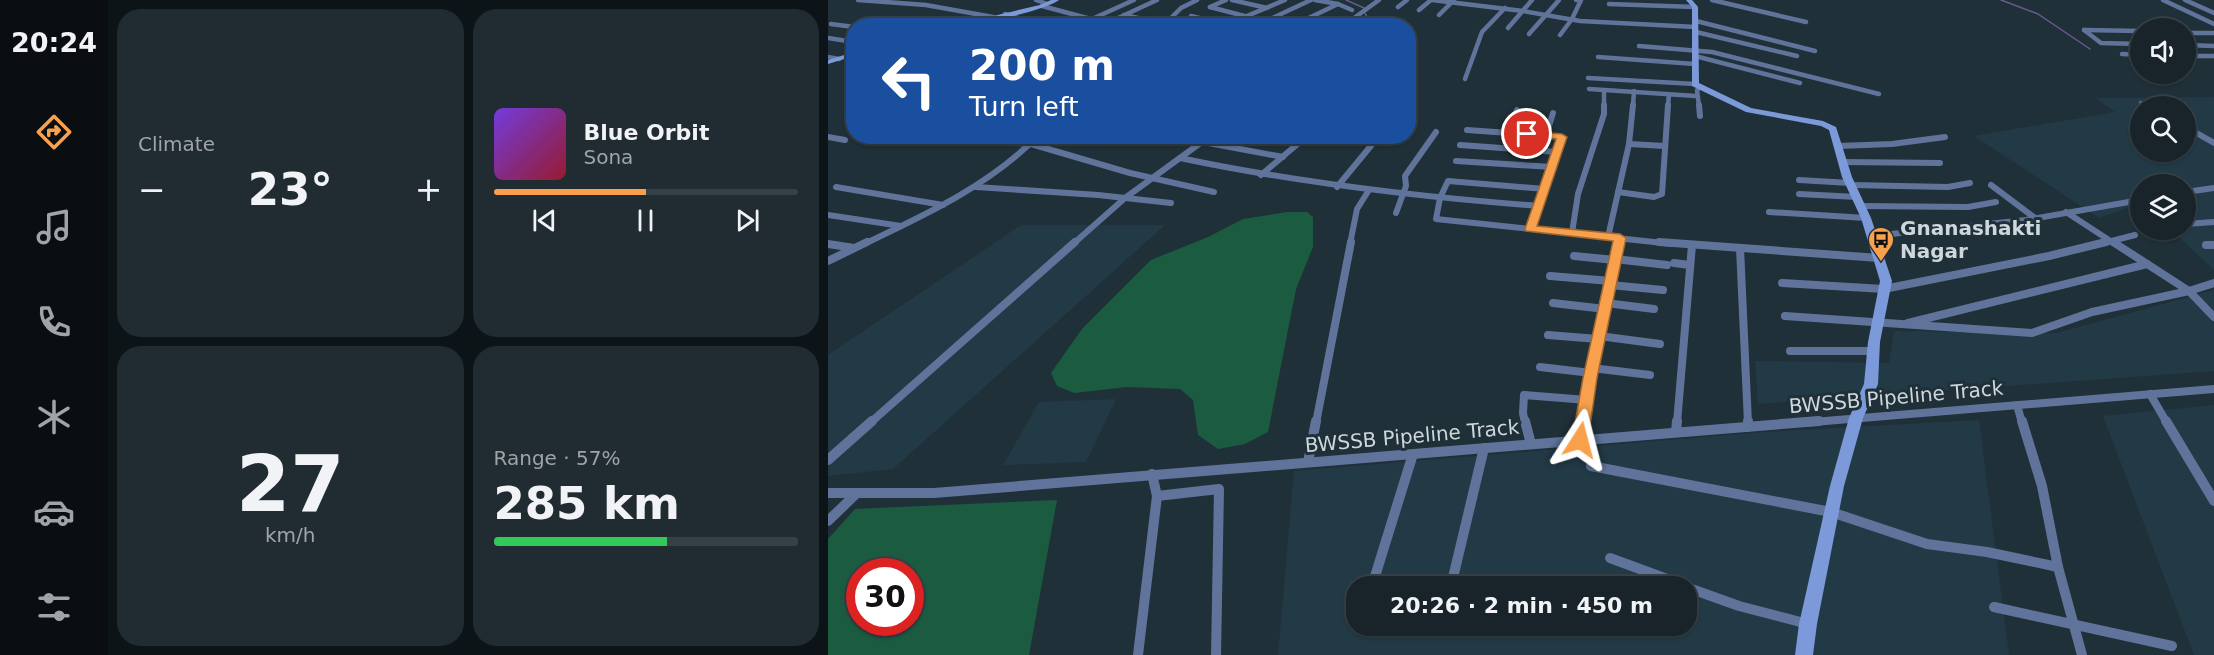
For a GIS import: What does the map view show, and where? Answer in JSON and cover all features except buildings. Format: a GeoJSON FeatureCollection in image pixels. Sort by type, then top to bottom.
{"type":"FeatureCollection","features":[{"type":"Feature","properties":{"kind":"street"},"geometry":{"type":"LineString","coordinates":[[858,0],[926,5],[993,17]]}},
{"type":"Feature","properties":{"kind":"street"},"geometry":{"type":"LineString","coordinates":[[1035,0],[1044,5],[1089,18]]}},
{"type":"Feature","properties":{"kind":"street"},"geometry":{"type":"LineString","coordinates":[[988,18],[1056,0]]}},
{"type":"Feature","properties":{"kind":"street"},"geometry":{"type":"LineString","coordinates":[[1094,18],[1134,0]]}},
{"type":"Feature","properties":{"kind":"street"},"geometry":{"type":"LineString","coordinates":[[1117,18],[1157,0]]}},
{"type":"Feature","properties":{"kind":"street"},"geometry":{"type":"LineString","coordinates":[[1172,18],[1181,8],[1197,0]]}},
{"type":"Feature","properties":{"kind":"street"},"geometry":{"type":"LineString","coordinates":[[1226,0],[1210,7],[1254,18]]}},
{"type":"Feature","properties":{"kind":"street"},"geometry":{"type":"LineString","coordinates":[[1232,0],[1267,8]]}},
{"type":"Feature","properties":{"kind":"street"},"geometry":{"type":"LineString","coordinates":[[1275,0],[1284,1]]}},
{"type":"Feature","properties":{"kind":"street"},"geometry":{"type":"LineString","coordinates":[[1273,18],[1313,0],[1338,4],[1352,10]]}},
{"type":"Feature","properties":{"kind":"street"},"geometry":{"type":"LineString","coordinates":[[1354,18],[1379,0]]}},
{"type":"Feature","properties":{"kind":"street"},"geometry":{"type":"LineString","coordinates":[[1398,7],[1407,0]]}},
{"type":"Feature","properties":{"kind":"street"},"geometry":{"type":"LineString","coordinates":[[1419,10],[1432,0],[1453,1],[1572,19],[1696,27],[1815,51]]}},
{"type":"Feature","properties":{"kind":"street"},"geometry":{"type":"LineString","coordinates":[[1476,6],[1483,0]]}},
{"type":"Feature","properties":{"kind":"street"},"geometry":{"type":"LineString","coordinates":[[1508,28],[1532,0]]}},
{"type":"Feature","properties":{"kind":"street"},"geometry":{"type":"LineString","coordinates":[[1529,34],[1559,0]]}},
{"type":"Feature","properties":{"kind":"street"},"geometry":{"type":"LineString","coordinates":[[1560,35],[1572,19],[1581,0],[1576,0]]}},
{"type":"Feature","properties":{"kind":"street"},"geometry":{"type":"LineString","coordinates":[[1712,0],[1806,22]]}},
{"type":"Feature","properties":{"kind":"street"},"geometry":{"type":"LineString","coordinates":[[2163,0],[2214,24]]}},
{"type":"Feature","properties":{"kind":"street"},"geometry":{"type":"LineString","coordinates":[[2185,0],[2214,13]]}},
{"type":"Feature","properties":{"kind":"street"},"geometry":{"type":"LineString","coordinates":[[1242,18],[1284,1]]}},
{"type":"Feature","properties":{"kind":"street"},"geometry":{"type":"LineString","coordinates":[[1439,15],[1453,1]]}},
{"type":"Feature","properties":{"kind":"street"},"geometry":{"type":"LineString","coordinates":[[1608,4],[1692,3],[1696,27],[1695,57],[1700,116]]}},
{"type":"Feature","properties":{"kind":"street"},"geometry":{"type":"LineString","coordinates":[[1309,18],[1338,4]]}},
{"type":"Feature","properties":{"kind":"street"},"geometry":{"type":"LineString","coordinates":[[1465,79],[1482,32],[1505,8]]}},
{"type":"Feature","properties":{"kind":"street"},"geometry":{"type":"LineString","coordinates":[[1005,14],[1018,18]]}},
{"type":"Feature","properties":{"kind":"street"},"geometry":{"type":"LineString","coordinates":[[1123,15],[1137,18]]}},
{"type":"Feature","properties":{"kind":"street"},"geometry":{"type":"LineString","coordinates":[[1191,16],[1200,18]]}},
{"type":"Feature","properties":{"kind":"street"},"geometry":{"type":"LineString","coordinates":[[831,24],[846,26]]}},
{"type":"Feature","properties":{"kind":"street"},"geometry":{"type":"LineString","coordinates":[[1696,27],[1797,56]]}},
{"type":"Feature","properties":{"kind":"street"},"geometry":{"type":"LineString","coordinates":[[2130,31],[2085,30],[2101,43],[2130,44]]}},
{"type":"Feature","properties":{"kind":"street"},"geometry":{"type":"LineString","coordinates":[[2196,33],[2214,33]]}},
{"type":"Feature","properties":{"kind":"street"},"geometry":{"type":"LineString","coordinates":[[828,38],[846,41]]}},
{"type":"Feature","properties":{"kind":"street"},"geometry":{"type":"LineString","coordinates":[[2196,45],[2214,46]]}},
{"type":"Feature","properties":{"kind":"street"},"geometry":{"type":"LineString","coordinates":[[1639,46],[1800,82]]}},
{"type":"Feature","properties":{"kind":"street"},"geometry":{"type":"LineString","coordinates":[[1598,57],[1695,57],[1712,52],[1879,94]]}},
{"type":"Feature","properties":{"kind":"street"},"geometry":{"type":"LineString","coordinates":[[2122,54],[2130,54]]}},
{"type":"Feature","properties":{"kind":"street"},"geometry":{"type":"LineString","coordinates":[[2196,56],[2214,57]]}},
{"type":"Feature","properties":{"kind":"street"},"geometry":{"type":"LineString","coordinates":[[828,57],[839,59]]}},
{"type":"Feature","properties":{"kind":"street"},"geometry":{"type":"LineString","coordinates":[[828,62],[846,57]]}},
{"type":"Feature","properties":{"kind":"street"},"geometry":{"type":"LineString","coordinates":[[1588,78],[1697,89],[1749,110],[1822,124],[1833,129],[1851,184],[1866,218],[1886,281],[1878,323],[1871,384],[1856,418],[1832,512],[1808,624],[1804,655]]}},
{"type":"Feature","properties":{"kind":"street"},"geometry":{"type":"LineString","coordinates":[[1589,89],[1669,94],[1697,89]]}},
{"type":"Feature","properties":{"kind":"street"},"geometry":{"type":"LineString","coordinates":[[1572,233],[1578,194],[1604,114],[1604,90]]}},
{"type":"Feature","properties":{"kind":"street"},"geometry":{"type":"LineString","coordinates":[[1608,237],[1629,144],[1634,91]]}},
{"type":"Feature","properties":{"kind":"street"},"geometry":{"type":"LineString","coordinates":[[1618,192],[1660,196],[1669,94]]}},
{"type":"Feature","properties":{"kind":"street"},"geometry":{"type":"LineString","coordinates":[[1509,133],[1517,110]]}},
{"type":"Feature","properties":{"kind":"street"},"geometry":{"type":"LineString","coordinates":[[1546,136],[1553,113]]}},
{"type":"Feature","properties":{"kind":"street"},"geometry":{"type":"LineString","coordinates":[[1467,130],[1562,137],[1530,229]]}},
{"type":"Feature","properties":{"kind":"street"},"geometry":{"type":"LineString","coordinates":[[1396,213],[1406,186],[1405,176],[1436,132]]}},
{"type":"Feature","properties":{"kind":"street"},"geometry":{"type":"LineString","coordinates":[[2196,133],[2214,143]]}},
{"type":"Feature","properties":{"kind":"street"},"geometry":{"type":"LineString","coordinates":[[828,137],[845,140]]}},
{"type":"Feature","properties":{"kind":"street"},"geometry":{"type":"LineString","coordinates":[[1838,146],[1892,144],[1945,137]]}},
{"type":"Feature","properties":{"kind":"street"},"geometry":{"type":"LineString","coordinates":[[828,261],[976,187],[1031,144],[1152,178],[1214,192]]}},
{"type":"Feature","properties":{"kind":"street"},"geometry":{"type":"LineString","coordinates":[[828,460],[1125,198],[1199,144]]}},
{"type":"Feature","properties":{"kind":"street"},"geometry":{"type":"LineString","coordinates":[[1227,144],[1283,157]]}},
{"type":"Feature","properties":{"kind":"street"},"geometry":{"type":"LineString","coordinates":[[1261,175],[1298,144]]}},
{"type":"Feature","properties":{"kind":"street"},"geometry":{"type":"LineString","coordinates":[[1337,187],[1372,144]]}},
{"type":"Feature","properties":{"kind":"street"},"geometry":{"type":"LineString","coordinates":[[1629,144],[1665,146]]}},
{"type":"Feature","properties":{"kind":"street"},"geometry":{"type":"LineString","coordinates":[[1460,145],[1557,152]]}},
{"type":"Feature","properties":{"kind":"street"},"geometry":{"type":"LineString","coordinates":[[1180,158],[1261,175],[1337,187],[1539,206]]}},
{"type":"Feature","properties":{"kind":"street"},"geometry":{"type":"LineString","coordinates":[[1456,161],[1552,167]]}},
{"type":"Feature","properties":{"kind":"street"},"geometry":{"type":"LineString","coordinates":[[1843,162],[1940,163]]}},
{"type":"Feature","properties":{"kind":"street"},"geometry":{"type":"LineString","coordinates":[[1799,180],[1948,187],[1970,183]]}},
{"type":"Feature","properties":{"kind":"street"},"geometry":{"type":"LineString","coordinates":[[1545,189],[1448,181],[1440,198],[1436,219],[1692,245],[1879,258]]}},
{"type":"Feature","properties":{"kind":"street"},"geometry":{"type":"LineString","coordinates":[[1991,185],[2035,218]]}},
{"type":"Feature","properties":{"kind":"street"},"geometry":{"type":"LineString","coordinates":[[836,187],[943,205]]}},
{"type":"Feature","properties":{"kind":"street"},"geometry":{"type":"LineString","coordinates":[[976,187],[1172,203]]}},
{"type":"Feature","properties":{"kind":"street"},"geometry":{"type":"LineString","coordinates":[[2196,191],[2214,188]]}},
{"type":"Feature","properties":{"kind":"street"},"geometry":{"type":"LineString","coordinates":[[1308,462],[1357,209],[1369,190]]}},
{"type":"Feature","properties":{"kind":"street"},"geometry":{"type":"LineString","coordinates":[[1800,194],[1859,202],[1968,207],[1996,202]]}},
{"type":"Feature","properties":{"kind":"street"},"geometry":{"type":"LineString","coordinates":[[1872,236],[1940,231],[2130,202]]}},
{"type":"Feature","properties":{"kind":"street"},"geometry":{"type":"LineString","coordinates":[[1769,212],[1866,218]]}},
{"type":"Feature","properties":{"kind":"street"},"geometry":{"type":"LineString","coordinates":[[2066,213],[2189,291],[2214,317]]}},
{"type":"Feature","properties":{"kind":"street"},"geometry":{"type":"LineString","coordinates":[[828,215],[901,226]]}},
{"type":"Feature","properties":{"kind":"street"},"geometry":{"type":"LineString","coordinates":[[2196,223],[2214,222]]}},
{"type":"Feature","properties":{"kind":"street"},"geometry":{"type":"LineString","coordinates":[[1782,283],[1884,289],[2049,256],[2130,236]]}},
{"type":"Feature","properties":{"kind":"street"},"geometry":{"type":"LineString","coordinates":[[1580,440],[1592,370],[1620,238]]}},
{"type":"Feature","properties":{"kind":"street"},"geometry":{"type":"LineString","coordinates":[[828,244],[855,248]]}},
{"type":"Feature","properties":{"kind":"street"},"geometry":{"type":"LineString","coordinates":[[1676,432],[1689,307],[1692,245]]}},
{"type":"Feature","properties":{"kind":"street"},"geometry":{"type":"LineString","coordinates":[[1740,249],[1748,427]]}},
{"type":"Feature","properties":{"kind":"street"},"geometry":{"type":"LineString","coordinates":[[1574,256],[1690,265]]}},
{"type":"Feature","properties":{"kind":"street"},"geometry":{"type":"LineString","coordinates":[[1902,325],[1932,315],[2147,264]]}},
{"type":"Feature","properties":{"kind":"street"},"geometry":{"type":"LineString","coordinates":[[1550,276],[1663,290]]}},
{"type":"Feature","properties":{"kind":"street"},"geometry":{"type":"LineString","coordinates":[[1785,316],[2032,333],[2092,312],[2214,284]]}},
{"type":"Feature","properties":{"kind":"street"},"geometry":{"type":"LineString","coordinates":[[1553,303],[1654,309]]}},
{"type":"Feature","properties":{"kind":"street"},"geometry":{"type":"LineString","coordinates":[[1548,334],[1660,344]]}},
{"type":"Feature","properties":{"kind":"street"},"geometry":{"type":"LineString","coordinates":[[1790,351],[1874,351]]}},
{"type":"Feature","properties":{"kind":"street"},"geometry":{"type":"LineString","coordinates":[[1540,367],[1650,375]]}},
{"type":"Feature","properties":{"kind":"street","name":"BWSSB Pipeline Track"},"geometry":{"type":"LineString","coordinates":[[828,493],[933,493],[2214,389]]}},
{"type":"Feature","properties":{"kind":"street"},"geometry":{"type":"LineString","coordinates":[[2150,394],[2214,501]]}},
{"type":"Feature","properties":{"kind":"street"},"geometry":{"type":"LineString","coordinates":[[1532,444],[1523,412],[1524,395],[1587,400]]}},
{"type":"Feature","properties":{"kind":"street"},"geometry":{"type":"LineString","coordinates":[[2017,405],[2042,486],[2058,567],[2082,655]]}},
{"type":"Feature","properties":{"kind":"street"},"geometry":{"type":"LineString","coordinates":[[1453,576],[1484,448]]}},
{"type":"Feature","properties":{"kind":"street"},"geometry":{"type":"LineString","coordinates":[[1375,576],[1413,454]]}},
{"type":"Feature","properties":{"kind":"street"},"geometry":{"type":"LineString","coordinates":[[1591,466],[1832,512],[1927,544],[1987,552],[2058,567]]}},
{"type":"Feature","properties":{"kind":"street"},"geometry":{"type":"LineString","coordinates":[[1138,655],[1157,496],[1152,474]]}},
{"type":"Feature","properties":{"kind":"street"},"geometry":{"type":"LineString","coordinates":[[1157,496],[1219,489],[1216,655]]}},
{"type":"Feature","properties":{"kind":"street"},"geometry":{"type":"LineString","coordinates":[[828,521],[857,493]]}},
{"type":"Feature","properties":{"kind":"street"},"geometry":{"type":"LineString","coordinates":[[1610,558],[1659,576]]}},
{"type":"Feature","properties":{"kind":"street"},"geometry":{"type":"LineString","coordinates":[[1697,590],[1739,606],[1808,624]]}},
{"type":"Feature","properties":{"kind":"street"},"geometry":{"type":"LineString","coordinates":[[1994,607],[2172,645]]}},
{"type":"Feature","properties":{"kind":"shaded area"},"geometry":{"type":"Polygon","coordinates":[[[2196,97],[2214,97],[2214,270],[2182,240],[2196,240],[2196,174],[2130,174],[2130,207],[2099,218],[1974,136],[2115,112],[2095,98],[2130,98],[2130,162],[2196,162],[2196,97]]]}},
{"type":"Feature","properties":{"kind":"shaded area"},"geometry":{"type":"Polygon","coordinates":[[[1021,225],[1165,225],[893,469],[828,476],[828,355],[1021,225]]]}},
{"type":"Feature","properties":{"kind":"shaded area"},"geometry":{"type":"Polygon","coordinates":[[[2214,290],[2214,371],[1758,404],[1755,361],[1889,363],[1894,331],[2057,333],[2214,290]]]}},
{"type":"Feature","properties":{"kind":"shaded area"},"geometry":{"type":"Polygon","coordinates":[[[1116,399],[1086,462],[1003,465],[1039,402],[1116,399]]]}},
{"type":"Feature","properties":{"kind":"shaded area"},"geometry":{"type":"Polygon","coordinates":[[[2214,405],[2214,655],[2194,655],[2103,416],[2214,405]]]}},
{"type":"Feature","properties":{"kind":"shaded area"},"geometry":{"type":"Polygon","coordinates":[[[1979,420],[2009,655],[1278,655],[1294,471],[1765,432],[1979,420]]]}},
{"type":"Feature","properties":{"kind":"green space"},"geometry":{"type":"Polygon","coordinates":[[[1287,212],[1307,212],[1313,217],[1313,247],[1296,289],[1268,432],[1245,444],[1218,449],[1198,435],[1193,400],[1180,389],[1127,387],[1074,393],[1057,386],[1051,373],[1082,329],[1151,260],[1208,237],[1243,219],[1287,212]]]}},
{"type":"Feature","properties":{"kind":"green space"},"geometry":{"type":"Polygon","coordinates":[[[1057,500],[1029,655],[828,655],[828,539],[855,509],[1057,500]]]}},
{"type":"Feature","properties":{"kind":"waterway"},"geometry":{"type":"LineString","coordinates":[[1346,0],[1364,8]]}},
{"type":"Feature","properties":{"kind":"waterway"},"geometry":{"type":"LineString","coordinates":[[2001,0],[2038,14],[2090,49]]}},
{"type":"Feature","properties":{"kind":"waterway"},"geometry":{"type":"LineString","coordinates":[[1365,13],[1368,18]]}},
{"type":"Feature","properties":{"kind":"place","name":"Gnanashakti Nagar"},"geometry":{"type":"Point","coordinates":[1881,263]}},
{"type":"Feature","properties":{"kind":"route"},"geometry":{"type":"LineString","coordinates":[[1527,134],[1562,137],[1530,229],[1620,238],[1590,378],[1580,440]]}}]}
